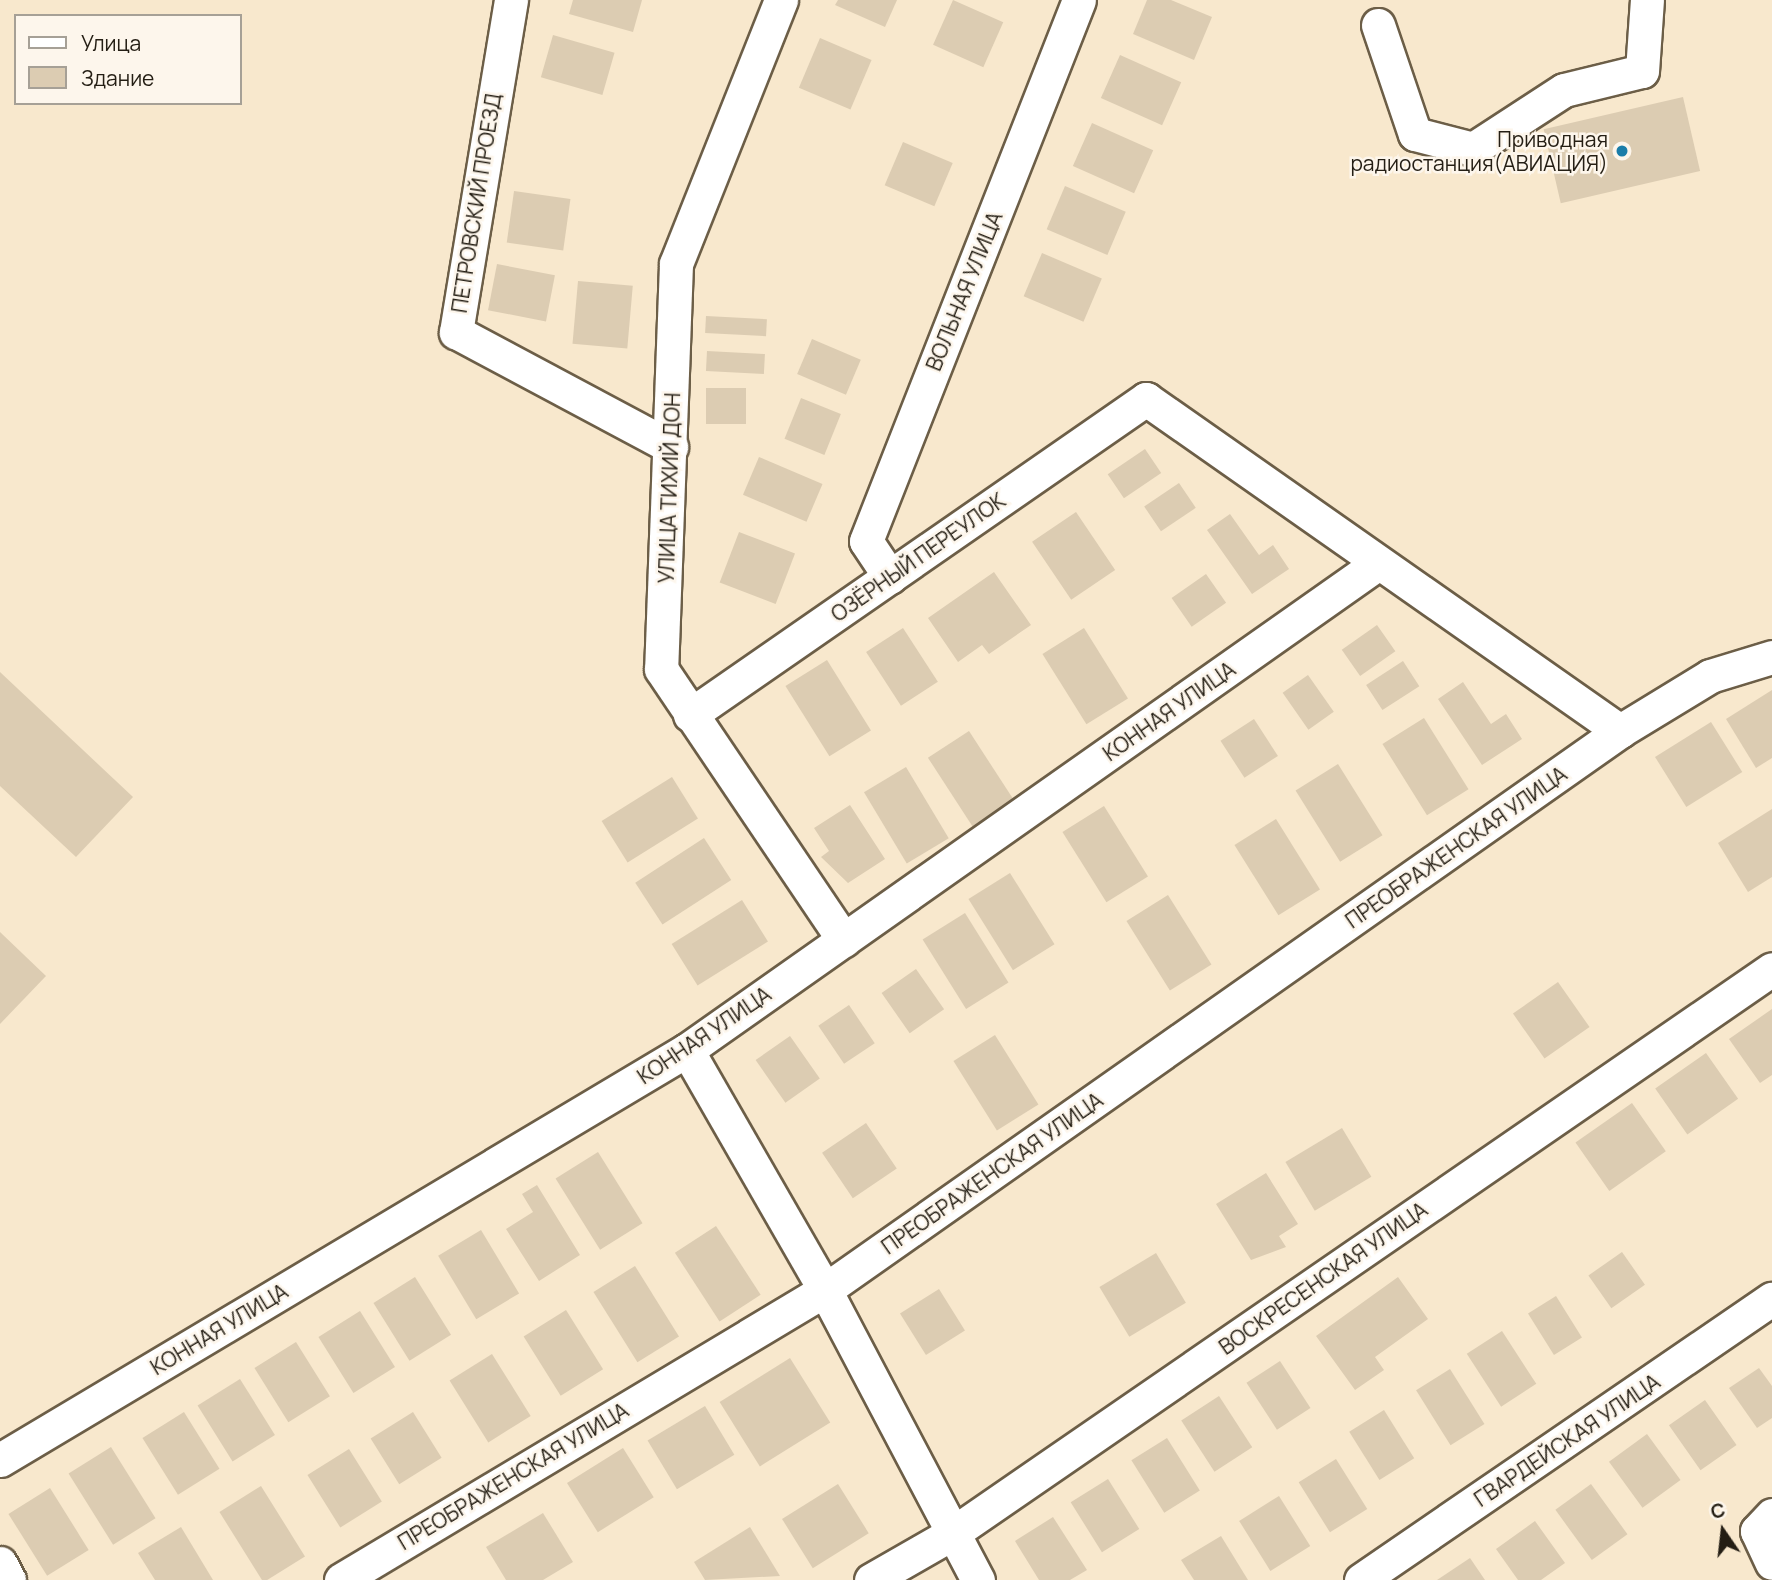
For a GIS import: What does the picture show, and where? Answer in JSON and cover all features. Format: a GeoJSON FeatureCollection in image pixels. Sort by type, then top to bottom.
{"type":"FeatureCollection","features":[{"type":"Feature","properties":{"kind":"street","name":"ПЕТРОВСКИЙ ПРОЕЗД"},"geometry":{"type":"LineString","coordinates":[[511,0],[456,332],[671,447]]}},
{"type":"Feature","properties":{"kind":"street","name":"УЛИЦА ТИХИЙ ДОН"},"geometry":{"type":"LineString","coordinates":[[781,0],[676,264],[661,668],[690,715],[844,940]]}},
{"type":"Feature","properties":{"kind":"street","name":"ВОЛЬНАЯ УЛИЦА"},"geometry":{"type":"LineString","coordinates":[[890,577],[866,541],[1079,0]]}},
{"type":"Feature","properties":{"kind":"street"},"geometry":{"type":"LineString","coordinates":[[1378,25],[1415,134],[1474,149],[1564,90],[1642,71],[1647,0]]}},
{"type":"Feature","properties":{"kind":"street","name":"ОЗЁРНЫЙ ПЕРЕУЛОК"},"geometry":{"type":"LineString","coordinates":[[690,715],[1146,399],[1377,564]]}},
{"type":"Feature","properties":{"kind":"street"},"geometry":{"type":"LineString","coordinates":[[1377,564],[1620,731]]}},
{"type":"Feature","properties":{"kind":"street","name":"КОННАЯ УЛИЦА"},"geometry":{"type":"LineString","coordinates":[[0,1460],[687,1050],[1377,564]]}},
{"type":"Feature","properties":{"kind":"street","name":"ПРЕОБРАЖЕНСКАЯ УЛИЦА"},"geometry":{"type":"LineString","coordinates":[[341,1580],[825,1290],[1620,731],[1710,676],[1772,657]]}},
{"type":"Feature","properties":{"kind":"street","name":"ВОСКРЕСЕНСКАЯ УЛИЦА"},"geometry":{"type":"LineString","coordinates":[[871,1580],[953,1533],[1772,968]]}},
{"type":"Feature","properties":{"kind":"street"},"geometry":{"type":"LineString","coordinates":[[687,1050],[825,1290],[978,1580]]}},
{"type":"Feature","properties":{"kind":"street","name":"ГВАРДЕЙСКАЯ УЛИЦА"},"geometry":{"type":"LineString","coordinates":[[1361,1580],[1772,1299]]}},
{"type":"Feature","properties":{"kind":"street"},"geometry":{"type":"LineString","coordinates":[[1772,1515],[1756,1531],[1772,1563]]}},
{"type":"Feature","properties":{"kind":"street"},"geometry":{"type":"LineString","coordinates":[[0,1563],[9,1580]]}},
{"type":"Feature","properties":{"kind":"building"},"geometry":{"type":"Polygon","coordinates":[[[573,0],[642,0],[633,32],[569,14],[573,0]]]}},
{"type":"Feature","properties":{"kind":"building"},"geometry":{"type":"Polygon","coordinates":[[[838,0],[897,0],[885,27],[835,5],[838,0]]]}},
{"type":"Feature","properties":{"kind":"building"},"geometry":{"type":"Polygon","coordinates":[[[953,0],[1003,22],[983,67],[933,45],[953,0]]]}},
{"type":"Feature","properties":{"kind":"building"},"geometry":{"type":"Polygon","coordinates":[[[1147,0],[1171,0],[1212,17],[1194,60],[1133,34],[1147,0]]]}},
{"type":"Feature","properties":{"kind":"building"},"geometry":{"type":"Polygon","coordinates":[[[553,35],[615,53],[602,95],[541,77],[553,35]]]}},
{"type":"Feature","properties":{"kind":"building"},"geometry":{"type":"Polygon","coordinates":[[[820,38],[872,60],[850,110],[799,88],[820,38]]]}},
{"type":"Feature","properties":{"kind":"building"},"geometry":{"type":"Polygon","coordinates":[[[1120,55],[1181,82],[1162,125],[1101,98],[1120,55]]]}},
{"type":"Feature","properties":{"kind":"building","name":"Приводная радиостанция(АВИАЦИЯ)"},"geometry":{"type":"Polygon","coordinates":[[[1683,97],[1700,171],[1561,203],[1544,129],[1683,97]]]}},
{"type":"Feature","properties":{"kind":"building"},"geometry":{"type":"Polygon","coordinates":[[[1092,123],[1153,150],[1134,193],[1073,166],[1092,123]]]}},
{"type":"Feature","properties":{"kind":"building"},"geometry":{"type":"Polygon","coordinates":[[[903,142],[953,163],[934,206],[885,185],[903,142]]]}},
{"type":"Feature","properties":{"kind":"building"},"geometry":{"type":"Polygon","coordinates":[[[1065,186],[1126,212],[1107,255],[1047,229],[1065,186]]]}},
{"type":"Feature","properties":{"kind":"building"},"geometry":{"type":"Polygon","coordinates":[[[514,191],[570,199],[563,250],[507,242],[514,191]]]}},
{"type":"Feature","properties":{"kind":"building"},"geometry":{"type":"Polygon","coordinates":[[[1042,253],[1102,278],[1083,322],[1024,296],[1042,253]]]}},
{"type":"Feature","properties":{"kind":"building"},"geometry":{"type":"Polygon","coordinates":[[[497,264],[555,275],[546,321],[488,310],[497,264]]]}},
{"type":"Feature","properties":{"kind":"building"},"geometry":{"type":"Polygon","coordinates":[[[578,281],[633,286],[627,349],[573,344],[578,281]]]}},
{"type":"Feature","properties":{"kind":"building"},"geometry":{"type":"Polygon","coordinates":[[[706,316],[767,319],[766,336],[705,333],[706,316]]]}},
{"type":"Feature","properties":{"kind":"building"},"geometry":{"type":"Polygon","coordinates":[[[812,339],[861,360],[846,395],[797,374],[812,339]]]}},
{"type":"Feature","properties":{"kind":"building"},"geometry":{"type":"Polygon","coordinates":[[[707,351],[765,354],[764,374],[706,371],[707,351]]]}},
{"type":"Feature","properties":{"kind":"building"},"geometry":{"type":"Polygon","coordinates":[[[706,388],[746,388],[746,424],[706,424],[706,388]]]}},
{"type":"Feature","properties":{"kind":"building"},"geometry":{"type":"Polygon","coordinates":[[[801,398],[841,414],[824,455],[785,439],[801,398]]]}},
{"type":"Feature","properties":{"kind":"building"},"geometry":{"type":"Polygon","coordinates":[[[1145,449],[1161,473],[1124,498],[1108,474],[1145,449]]]}},
{"type":"Feature","properties":{"kind":"building"},"geometry":{"type":"Polygon","coordinates":[[[759,457],[823,484],[806,522],[743,495],[759,457]]]}},
{"type":"Feature","properties":{"kind":"building"},"geometry":{"type":"Polygon","coordinates":[[[1179,483],[1196,508],[1161,531],[1144,506],[1179,483]]]}},
{"type":"Feature","properties":{"kind":"building"},"geometry":{"type":"Polygon","coordinates":[[[1076,512],[1115,570],[1071,600],[1032,542],[1076,512]]]}},
{"type":"Feature","properties":{"kind":"building"},"geometry":{"type":"Polygon","coordinates":[[[1230,514],[1259,555],[1273,545],[1289,569],[1252,594],[1207,530],[1230,514]]]}},
{"type":"Feature","properties":{"kind":"building"},"geometry":{"type":"Polygon","coordinates":[[[739,532],[795,554],[776,604],[720,582],[739,532]]]}},
{"type":"Feature","properties":{"kind":"building"},"geometry":{"type":"Polygon","coordinates":[[[994,572],[1031,625],[989,654],[982,645],[958,662],[928,618],[994,572]]]}},
{"type":"Feature","properties":{"kind":"building"},"geometry":{"type":"Polygon","coordinates":[[[1206,574],[1226,603],[1192,627],[1172,598],[1206,574]]]}},
{"type":"Feature","properties":{"kind":"building"},"geometry":{"type":"Polygon","coordinates":[[[1377,625],[1395,651],[1360,676],[1342,650],[1377,625]]]}},
{"type":"Feature","properties":{"kind":"building"},"geometry":{"type":"Polygon","coordinates":[[[903,628],[938,682],[901,706],[866,652],[903,628]]]}},
{"type":"Feature","properties":{"kind":"building"},"geometry":{"type":"Polygon","coordinates":[[[1084,628],[1128,698],[1086,724],[1042,654],[1084,628]]]}},
{"type":"Feature","properties":{"kind":"building"},"geometry":{"type":"Polygon","coordinates":[[[827,660],[871,730],[829,756],[785,686],[827,660]]]}},
{"type":"Feature","properties":{"kind":"building"},"geometry":{"type":"Polygon","coordinates":[[[1403,661],[1419,686],[1382,710],[1366,685],[1403,661]]]}},
{"type":"Feature","properties":{"kind":"building"},"geometry":{"type":"Polygon","coordinates":[[[0,672],[133,797],[76,857],[0,786],[0,672]]]}},
{"type":"Feature","properties":{"kind":"building"},"geometry":{"type":"Polygon","coordinates":[[[1308,675],[1334,712],[1308,730],[1283,693],[1308,675]]]}},
{"type":"Feature","properties":{"kind":"building"},"geometry":{"type":"Polygon","coordinates":[[[1463,682],[1491,724],[1506,714],[1522,739],[1482,765],[1438,699],[1463,682]]]}},
{"type":"Feature","properties":{"kind":"building"},"geometry":{"type":"Polygon","coordinates":[[[1772,690],[1772,758],[1756,768],[1726,719],[1772,690]]]}},
{"type":"Feature","properties":{"kind":"building"},"geometry":{"type":"Polygon","coordinates":[[[1424,718],[1469,789],[1427,815],[1382,744],[1424,718]]]}},
{"type":"Feature","properties":{"kind":"building"},"geometry":{"type":"Polygon","coordinates":[[[1254,719],[1278,756],[1244,778],[1220,741],[1254,719]]]}},
{"type":"Feature","properties":{"kind":"building"},"geometry":{"type":"Polygon","coordinates":[[[1711,722],[1742,772],[1686,807],[1655,757],[1711,722]]]}},
{"type":"Feature","properties":{"kind":"building"},"geometry":{"type":"Polygon","coordinates":[[[969,731],[1014,800],[973,826],[928,758],[969,731]]]}},
{"type":"Feature","properties":{"kind":"building"},"geometry":{"type":"Polygon","coordinates":[[[1338,764],[1383,835],[1340,862],[1296,790],[1338,764]]]}},
{"type":"Feature","properties":{"kind":"building"},"geometry":{"type":"Polygon","coordinates":[[[906,767],[949,838],[907,863],[864,792],[906,767]]]}},
{"type":"Feature","properties":{"kind":"building"},"geometry":{"type":"Polygon","coordinates":[[[672,777],[698,819],[628,863],[602,821],[672,777]]]}},
{"type":"Feature","properties":{"kind":"building"},"geometry":{"type":"Polygon","coordinates":[[[850,805],[885,859],[848,883],[821,857],[829,851],[814,828],[850,805]]]}},
{"type":"Feature","properties":{"kind":"building"},"geometry":{"type":"Polygon","coordinates":[[[1104,806],[1148,876],[1106,902],[1062,832],[1104,806]]]}},
{"type":"Feature","properties":{"kind":"building"},"geometry":{"type":"Polygon","coordinates":[[[1772,809],[1772,877],[1748,892],[1718,843],[1772,809]]]}},
{"type":"Feature","properties":{"kind":"building"},"geometry":{"type":"Polygon","coordinates":[[[1276,819],[1320,889],[1278,915],[1234,845],[1276,819]]]}},
{"type":"Feature","properties":{"kind":"building"},"geometry":{"type":"Polygon","coordinates":[[[704,838],[731,880],[662,925],[635,883],[704,838]]]}},
{"type":"Feature","properties":{"kind":"building"},"geometry":{"type":"Polygon","coordinates":[[[1010,873],[1055,944],[1013,970],[968,899],[1010,873]]]}},
{"type":"Feature","properties":{"kind":"building"},"geometry":{"type":"Polygon","coordinates":[[[1168,895],[1211,965],[1170,991],[1126,921],[1168,895]]]}},
{"type":"Feature","properties":{"kind":"building"},"geometry":{"type":"Polygon","coordinates":[[[742,900],[768,942],[698,986],[672,944],[742,900]]]}},
{"type":"Feature","properties":{"kind":"building"},"geometry":{"type":"Polygon","coordinates":[[[965,913],[1008,983],[966,1009],[923,939],[965,913]]]}},
{"type":"Feature","properties":{"kind":"building"},"geometry":{"type":"Polygon","coordinates":[[[0,932],[46,976],[0,1024],[0,932]]]}},
{"type":"Feature","properties":{"kind":"building"},"geometry":{"type":"Polygon","coordinates":[[[916,969],[944,1009],[910,1033],[882,993],[916,969]]]}},
{"type":"Feature","properties":{"kind":"building"},"geometry":{"type":"Polygon","coordinates":[[[1558,982],[1590,1027],[1544,1059],[1513,1014],[1558,982]]]}},
{"type":"Feature","properties":{"kind":"building"},"geometry":{"type":"Polygon","coordinates":[[[849,1005],[875,1043],[844,1064],[818,1026],[849,1005]]]}},
{"type":"Feature","properties":{"kind":"building"},"geometry":{"type":"Polygon","coordinates":[[[1772,1009],[1772,1075],[1760,1083],[1729,1039],[1772,1009]]]}},
{"type":"Feature","properties":{"kind":"building"},"geometry":{"type":"Polygon","coordinates":[[[995,1035],[1038,1105],[997,1131],[953,1061],[995,1035]]]}},
{"type":"Feature","properties":{"kind":"building"},"geometry":{"type":"Polygon","coordinates":[[[790,1036],[820,1079],[785,1103],[756,1060],[790,1036]]]}},
{"type":"Feature","properties":{"kind":"building"},"geometry":{"type":"Polygon","coordinates":[[[1706,1053],[1738,1099],[1687,1134],[1655,1089],[1706,1053]]]}},
{"type":"Feature","properties":{"kind":"building"},"geometry":{"type":"Polygon","coordinates":[[[1632,1103],[1666,1151],[1609,1191],[1575,1143],[1632,1103]]]}},
{"type":"Feature","properties":{"kind":"building"},"geometry":{"type":"Polygon","coordinates":[[[866,1123],[897,1169],[853,1198],[822,1153],[866,1123]]]}},
{"type":"Feature","properties":{"kind":"building"},"geometry":{"type":"Polygon","coordinates":[[[1342,1128],[1371,1177],[1315,1211],[1285,1162],[1342,1128]]]}},
{"type":"Feature","properties":{"kind":"building"},"geometry":{"type":"Polygon","coordinates":[[[598,1152],[643,1223],[600,1250],[556,1178],[598,1152]]]}},
{"type":"Feature","properties":{"kind":"building"},"geometry":{"type":"Polygon","coordinates":[[[1266,1173],[1298,1224],[1279,1236],[1286,1247],[1251,1260],[1216,1204],[1266,1173]]]}},
{"type":"Feature","properties":{"kind":"building"},"geometry":{"type":"Polygon","coordinates":[[[537,1185],[580,1255],[539,1281],[506,1229],[533,1212],[522,1194],[537,1185]]]}},
{"type":"Feature","properties":{"kind":"building"},"geometry":{"type":"Polygon","coordinates":[[[716,1226],[761,1295],[720,1321],[675,1253],[716,1226]]]}},
{"type":"Feature","properties":{"kind":"building"},"geometry":{"type":"Polygon","coordinates":[[[481,1230],[519,1293],[476,1319],[438,1256],[481,1230]]]}},
{"type":"Feature","properties":{"kind":"building"},"geometry":{"type":"Polygon","coordinates":[[[1622,1252],[1645,1285],[1611,1308],[1588,1276],[1622,1252]]]}},
{"type":"Feature","properties":{"kind":"building"},"geometry":{"type":"Polygon","coordinates":[[[1156,1253],[1186,1303],[1129,1337],[1099,1287],[1156,1253]]]}},
{"type":"Feature","properties":{"kind":"building"},"geometry":{"type":"Polygon","coordinates":[[[635,1266],[679,1336],[637,1362],[593,1292],[635,1266]]]}},
{"type":"Feature","properties":{"kind":"building"},"geometry":{"type":"Polygon","coordinates":[[[415,1277],[451,1335],[409,1361],[373,1303],[415,1277]]]}},
{"type":"Feature","properties":{"kind":"building"},"geometry":{"type":"Polygon","coordinates":[[[1398,1277],[1428,1319],[1375,1357],[1384,1370],[1355,1390],[1316,1336],[1398,1277]]]}},
{"type":"Feature","properties":{"kind":"building"},"geometry":{"type":"Polygon","coordinates":[[[939,1289],[965,1331],[926,1355],[900,1313],[939,1289]]]}},
{"type":"Feature","properties":{"kind":"building"},"geometry":{"type":"Polygon","coordinates":[[[1556,1296],[1582,1338],[1554,1355],[1528,1313],[1556,1296]]]}},
{"type":"Feature","properties":{"kind":"building"},"geometry":{"type":"Polygon","coordinates":[[[566,1310],[603,1369],[561,1396],[524,1336],[566,1310]]]}},
{"type":"Feature","properties":{"kind":"building"},"geometry":{"type":"Polygon","coordinates":[[[360,1311],[395,1367],[353,1393],[318,1337],[360,1311]]]}},
{"type":"Feature","properties":{"kind":"building"},"geometry":{"type":"Polygon","coordinates":[[[1502,1331],[1536,1384],[1501,1407],[1467,1354],[1502,1331]]]}},
{"type":"Feature","properties":{"kind":"building"},"geometry":{"type":"Polygon","coordinates":[[[296,1342],[330,1396],[288,1422],[254,1368],[296,1342]]]}},
{"type":"Feature","properties":{"kind":"building"},"geometry":{"type":"Polygon","coordinates":[[[492,1354],[531,1416],[488,1442],[450,1380],[492,1354]]]}},
{"type":"Feature","properties":{"kind":"building"},"geometry":{"type":"Polygon","coordinates":[[[790,1358],[830,1422],[760,1466],[720,1402],[790,1358]]]}},
{"type":"Feature","properties":{"kind":"building"},"geometry":{"type":"Polygon","coordinates":[[[1280,1361],[1310,1408],[1277,1430],[1246,1383],[1280,1361]]]}},
{"type":"Feature","properties":{"kind":"building"},"geometry":{"type":"Polygon","coordinates":[[[1759,1368],[1772,1386],[1772,1418],[1757,1428],[1729,1388],[1759,1368]]]}},
{"type":"Feature","properties":{"kind":"building"},"geometry":{"type":"Polygon","coordinates":[[[1450,1369],[1484,1424],[1451,1445],[1416,1390],[1450,1369]]]}},
{"type":"Feature","properties":{"kind":"building"},"geometry":{"type":"Polygon","coordinates":[[[240,1379],[275,1435],[233,1461],[198,1405],[240,1379]]]}},
{"type":"Feature","properties":{"kind":"building"},"geometry":{"type":"Polygon","coordinates":[[[1219,1396],[1252,1447],[1214,1472],[1181,1421],[1219,1396]]]}},
{"type":"Feature","properties":{"kind":"building"},"geometry":{"type":"Polygon","coordinates":[[[1705,1400],[1737,1445],[1701,1470],[1669,1425],[1705,1400]]]}},
{"type":"Feature","properties":{"kind":"building"},"geometry":{"type":"Polygon","coordinates":[[[705,1406],[734,1455],[677,1489],[648,1441],[705,1406]]]}},
{"type":"Feature","properties":{"kind":"building"},"geometry":{"type":"Polygon","coordinates":[[[1384,1410],[1414,1458],[1379,1480],[1349,1432],[1384,1410]]]}},
{"type":"Feature","properties":{"kind":"building"},"geometry":{"type":"Polygon","coordinates":[[[184,1412],[220,1469],[178,1495],[142,1438],[184,1412]]]}},
{"type":"Feature","properties":{"kind":"building"},"geometry":{"type":"Polygon","coordinates":[[[413,1412],[442,1458],[399,1484],[371,1438],[413,1412]]]}},
{"type":"Feature","properties":{"kind":"building"},"geometry":{"type":"Polygon","coordinates":[[[1647,1434],[1681,1480],[1642,1508],[1609,1462],[1647,1434]]]}},
{"type":"Feature","properties":{"kind":"building"},"geometry":{"type":"Polygon","coordinates":[[[1167,1438],[1200,1491],[1164,1513],[1131,1460],[1167,1438]]]}},
{"type":"Feature","properties":{"kind":"building"},"geometry":{"type":"Polygon","coordinates":[[[111,1447],[156,1518],[113,1545],[69,1473],[111,1447]]]}},
{"type":"Feature","properties":{"kind":"building"},"geometry":{"type":"Polygon","coordinates":[[[623,1448],[654,1497],[598,1532],[567,1483],[623,1448]]]}},
{"type":"Feature","properties":{"kind":"building"},"geometry":{"type":"Polygon","coordinates":[[[349,1449],[382,1502],[340,1528],[307,1475],[349,1449]]]}},
{"type":"Feature","properties":{"kind":"building"},"geometry":{"type":"Polygon","coordinates":[[[1336,1459],[1367,1509],[1330,1532],[1299,1482],[1336,1459]]]}},
{"type":"Feature","properties":{"kind":"building"},"geometry":{"type":"Polygon","coordinates":[[[1108,1479],[1139,1529],[1102,1552],[1071,1502],[1108,1479]]]}},
{"type":"Feature","properties":{"kind":"building"},"geometry":{"type":"Polygon","coordinates":[[[838,1484],[869,1533],[813,1568],[782,1519],[838,1484]]]}},
{"type":"Feature","properties":{"kind":"building"},"geometry":{"type":"Polygon","coordinates":[[[1591,1484],[1627,1534],[1592,1560],[1555,1510],[1591,1484]]]}},
{"type":"Feature","properties":{"kind":"building"},"geometry":{"type":"Polygon","coordinates":[[[261,1486],[305,1556],[267,1580],[262,1580],[219,1512],[261,1486]]]}},
{"type":"Feature","properties":{"kind":"building"},"geometry":{"type":"Polygon","coordinates":[[[50,1488],[89,1550],[47,1576],[8,1514],[50,1488]]]}},
{"type":"Feature","properties":{"kind":"building"},"geometry":{"type":"Polygon","coordinates":[[[1279,1496],[1310,1546],[1270,1571],[1239,1521],[1279,1496]]]}},
{"type":"Feature","properties":{"kind":"building"},"geometry":{"type":"Polygon","coordinates":[[[543,1513],[573,1562],[543,1580],[506,1580],[486,1547],[543,1513]]]}},
{"type":"Feature","properties":{"kind":"building"},"geometry":{"type":"Polygon","coordinates":[[[1053,1517],[1087,1570],[1070,1580],[1039,1580],[1015,1541],[1053,1517]]]}},
{"type":"Feature","properties":{"kind":"building"},"geometry":{"type":"Polygon","coordinates":[[[1535,1521],[1565,1563],[1541,1580],[1518,1580],[1496,1549],[1535,1521]]]}},
{"type":"Feature","properties":{"kind":"building"},"geometry":{"type":"Polygon","coordinates":[[[181,1527],[213,1580],[155,1580],[138,1553],[181,1527]]]}},
{"type":"Feature","properties":{"kind":"building"},"geometry":{"type":"Polygon","coordinates":[[[750,1527],[780,1576],[705,1580],[694,1562],[750,1527]]]}},
{"type":"Feature","properties":{"kind":"building"},"geometry":{"type":"Polygon","coordinates":[[[1221,1536],[1248,1580],[1194,1580],[1181,1560],[1221,1536]]]}},
{"type":"Feature","properties":{"kind":"building"},"geometry":{"type":"Polygon","coordinates":[[[1470,1558],[1485,1580],[1437,1580],[1470,1558]]]}},
{"type":"Feature","properties":{"kind":"place","name":"Приводная радиостанция(АВИАЦИЯ)"},"geometry":{"type":"Point","coordinates":[1622,151]}}]}
